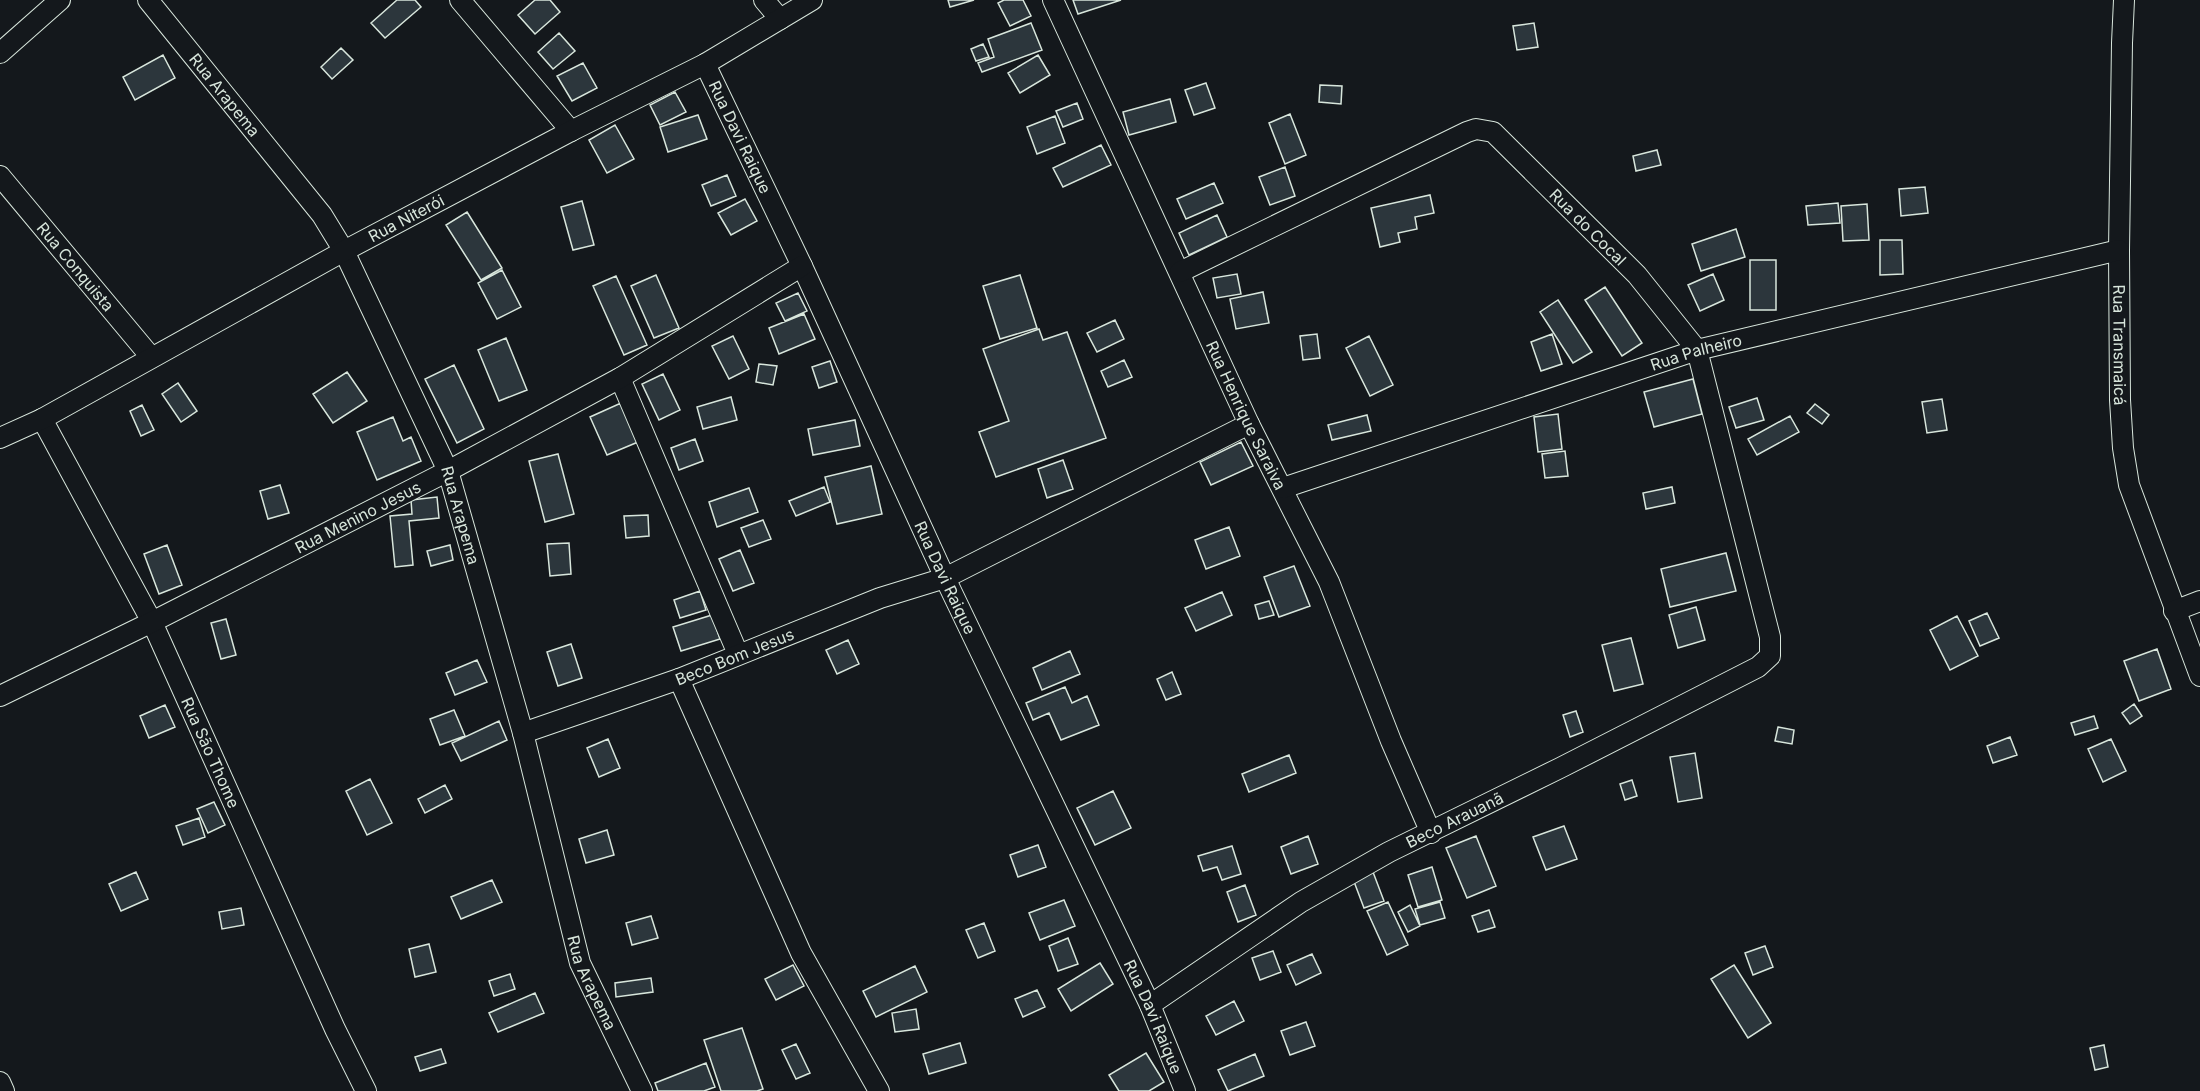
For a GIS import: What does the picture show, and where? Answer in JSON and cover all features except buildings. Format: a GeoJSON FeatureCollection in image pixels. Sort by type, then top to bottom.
{"type":"FeatureCollection","features":[{"type":"Feature","properties":{"kind":"street"},"geometry":{"type":"LineString","coordinates":[[0,53],[60,0]]}},
{"type":"Feature","properties":{"kind":"street","name":"Rua Arapema"},"geometry":{"type":"LineString","coordinates":[[148,0],[322,214],[344,251],[448,471],[523,733],[580,963],[642,1091]]}},
{"type":"Feature","properties":{"kind":"street"},"geometry":{"type":"LineString","coordinates":[[460,0],[571,130]]}},
{"type":"Feature","properties":{"kind":"street"},"geometry":{"type":"LineString","coordinates":[[764,0],[780,19]]}},
{"type":"Feature","properties":{"kind":"street","name":"Rua Niterói"},"geometry":{"type":"LineString","coordinates":[[0,438],[42,419],[344,251],[571,130],[705,64],[812,0]]}},
{"type":"Feature","properties":{"kind":"street","name":"Rua Henrique Saraiva"},"geometry":{"type":"LineString","coordinates":[[1053,0],[1249,424],[1329,582],[1391,741],[1431,833]]}},
{"type":"Feature","properties":{"kind":"street","name":"Rua Transmaicá"},"geometry":{"type":"LineString","coordinates":[[2124,0],[2119,250],[2120,400],[2123,448],[2129,485],[2200,676]]}},
{"type":"Feature","properties":{"kind":"street","name":"Rua Davi Raique"},"geometry":{"type":"LineString","coordinates":[[705,64],[802,266],[945,578],[1149,1005],[1185,1091]]}},
{"type":"Feature","properties":{"kind":"street","name":"Rua do Cocal"},"geometry":{"type":"LineString","coordinates":[[1180,272],[1467,132],[1486,130],[1493,132],[1636,275],[1697,350],[1770,636],[1770,656]]}},
{"type":"Feature","properties":{"kind":"street","name":"Rua Conquista"},"geometry":{"type":"LineString","coordinates":[[0,176],[151,357]]}},
{"type":"Feature","properties":{"kind":"street","name":"Rua Palheiro"},"geometry":{"type":"LineString","coordinates":[[1283,488],[1697,350],[2119,250]]}},
{"type":"Feature","properties":{"kind":"street","name":"Rua Menino Jesus"},"geometry":{"type":"LineString","coordinates":[[0,696],[152,622],[448,471],[620,378],[802,266]]}},
{"type":"Feature","properties":{"kind":"street"},"geometry":{"type":"LineString","coordinates":[[620,378],[738,654]]}},
{"type":"Feature","properties":{"kind":"street","name":"Rua São Thome"},"geometry":{"type":"LineString","coordinates":[[42,419],[152,622],[330,1018],[366,1091]]}},
{"type":"Feature","properties":{"kind":"street","name":"Beco Bom Jesus"},"geometry":{"type":"LineString","coordinates":[[523,733],[680,679],[880,598],[945,578],[1249,424]]}},
{"type":"Feature","properties":{"kind":"street"},"geometry":{"type":"LineString","coordinates":[[2174,610],[2200,601]]}},
{"type":"Feature","properties":{"kind":"street","name":"Beco Arauanã"},"geometry":{"type":"LineString","coordinates":[[1149,1005],[1301,902],[1389,852],[1431,833],[1758,667],[1770,656]]}},
{"type":"Feature","properties":{"kind":"street"},"geometry":{"type":"LineString","coordinates":[[680,679],[801,952],[879,1091]]}},
{"type":"Feature","properties":{"kind":"street"},"geometry":{"type":"LineString","coordinates":[[0,1082],[4,1091]]}}]}
